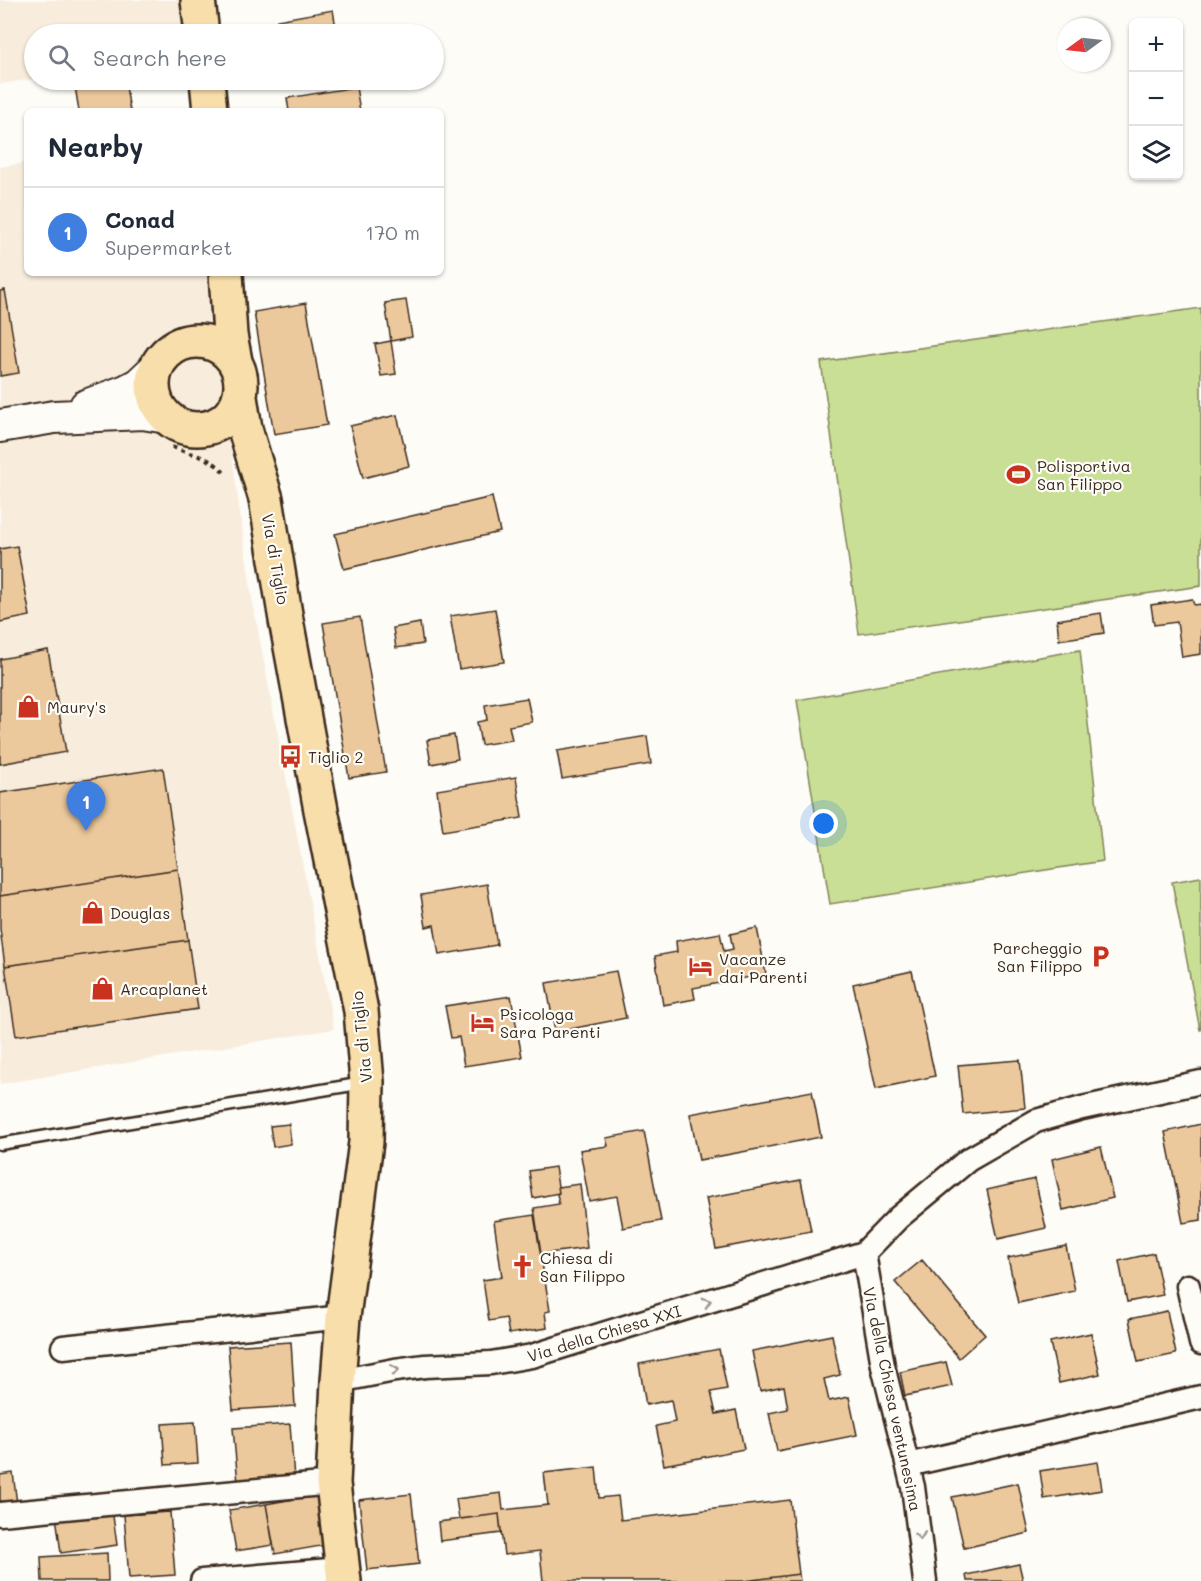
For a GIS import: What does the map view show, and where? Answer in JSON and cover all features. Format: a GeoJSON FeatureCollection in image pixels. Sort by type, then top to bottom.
{"type":"FeatureCollection","features":[{"type":"Feature","properties":{"kind":"main road"},"geometry":{"type":"LineString","coordinates":[[198,0],[201,24]]}},
{"type":"Feature","properties":{"kind":"main road"},"geometry":{"type":"LineString","coordinates":[[208,90],[210,108]]}},
{"type":"Feature","properties":{"kind":"main road"},"geometry":{"type":"LineString","coordinates":[[189,340],[206,319],[225,276]]}},
{"type":"Feature","properties":{"kind":"main road"},"geometry":{"type":"LineString","coordinates":[[0,426],[54,417],[143,414],[166,430],[184,427],[204,429],[216,425],[235,409],[242,385],[230,335],[226,276]]}},
{"type":"Feature","properties":{"kind":"main road"},"geometry":{"type":"LineString","coordinates":[[54,417],[126,392],[139,384],[156,368],[171,349],[189,340],[203,340],[216,344],[227,351],[235,361]]}},
{"type":"Feature","properties":{"kind":"main road"},"geometry":{"type":"LineString","coordinates":[[156,368],[153,381],[154,394],[166,430]]}},
{"type":"Feature","properties":{"kind":"main road","name":"Via di Tiglio"},"geometry":{"type":"LineString","coordinates":[[240,397],[245,429],[266,499],[313,767],[361,1011],[367,1082],[366,1142],[344,1317],[333,1484],[343,1575]]}},
{"type":"Feature","properties":{"kind":"main road","name":"Via di Tiglio"},"geometry":{"type":"LineString","coordinates":[[204,429],[218,440],[250,474],[266,499]]}},
{"type":"Feature","properties":{"kind":"street"},"geometry":{"type":"LineString","coordinates":[[864,1253],[898,1218],[968,1160],[1036,1121],[1082,1108],[1201,1082]]}},
{"type":"Feature","properties":{"kind":"street","name":"Via della Chiesa XXI"},"geometry":{"type":"LineString","coordinates":[[338,1382],[395,1370],[425,1366],[491,1363],[532,1356],[864,1253]]}},
{"type":"Feature","properties":{"kind":"street","name":"Via della Chiesa ventunesima"},"geometry":{"type":"LineString","coordinates":[[864,1253],[884,1366],[913,1487],[925,1581]]}},
{"type":"Feature","properties":{"kind":"street"},"geometry":{"type":"LineString","coordinates":[[1188,1286],[1201,1343]]}},
{"type":"Feature","properties":{"kind":"street"},"geometry":{"type":"LineString","coordinates":[[63,1347],[344,1317]]}},
{"type":"Feature","properties":{"kind":"street"},"geometry":{"type":"LineString","coordinates":[[908,1465],[1201,1397]]}},
{"type":"Feature","properties":{"kind":"street"},"geometry":{"type":"LineString","coordinates":[[0,1514],[333,1484]]}},
{"type":"Feature","properties":{"kind":"street"},"geometry":{"type":"LineString","coordinates":[[202,1581],[343,1575]]}},
{"type":"Feature","properties":{"kind":"lane"},"geometry":{"type":"LineString","coordinates":[[0,1144],[367,1082]]}},
{"type":"Feature","properties":{"kind":"path"},"geometry":{"type":"LineString","coordinates":[[166,430],[183,452],[199,455],[210,461],[221,468],[230,481]]}},
{"type":"Feature","properties":{"kind":"shaded area"},"geometry":{"type":"Polygon","coordinates":[[[0,0],[179,0],[182,24],[24,24],[24,80],[0,84],[0,0]]]}},
{"type":"Feature","properties":{"kind":"shaded area"},"geometry":{"type":"Polygon","coordinates":[[[24,163],[24,276],[206,276],[253,604],[334,1029],[0,1084],[0,167],[24,163]]]}},
{"type":"Feature","properties":{"kind":"green space","name":"Polisportiva San Filippo"},"geometry":{"type":"Polygon","coordinates":[[[1201,308],[1201,586],[859,634],[821,362],[1201,308]]]}},
{"type":"Feature","properties":{"kind":"green space"},"geometry":{"type":"Polygon","coordinates":[[[1080,650],[1103,861],[830,904],[797,700],[1080,650]]]}},
{"type":"Feature","properties":{"kind":"green space"},"geometry":{"type":"Polygon","coordinates":[[[1201,877],[1201,1030],[1200,1030],[1172,882],[1201,877]]]}},
{"type":"Feature","properties":{"kind":"building"},"geometry":{"type":"Polygon","coordinates":[[[333,10],[335,24],[278,24],[277,20],[333,10]]]}},
{"type":"Feature","properties":{"kind":"building"},"geometry":{"type":"Polygon","coordinates":[[[76,90],[127,90],[130,108],[79,108],[76,90]]]}},
{"type":"Feature","properties":{"kind":"building"},"geometry":{"type":"Polygon","coordinates":[[[337,90],[356,90],[360,108],[289,108],[287,98],[337,90]]]}},
{"type":"Feature","properties":{"kind":"building"},"geometry":{"type":"Polygon","coordinates":[[[5,290],[19,373],[0,376],[0,291],[5,290]]]}},
{"type":"Feature","properties":{"kind":"building"},"geometry":{"type":"Polygon","coordinates":[[[406,300],[412,337],[391,341],[385,303],[406,300]]]}},
{"type":"Feature","properties":{"kind":"building"},"geometry":{"type":"Polygon","coordinates":[[[306,303],[327,425],[274,434],[254,312],[306,303]]]}},
{"type":"Feature","properties":{"kind":"building"},"geometry":{"type":"Polygon","coordinates":[[[391,341],[396,374],[381,376],[375,344],[391,341]]]}},
{"type":"Feature","properties":{"kind":"building"},"geometry":{"type":"Polygon","coordinates":[[[397,415],[409,466],[363,478],[350,426],[397,415]]]}},
{"type":"Feature","properties":{"kind":"building"},"geometry":{"type":"Polygon","coordinates":[[[492,497],[500,532],[344,569],[335,534],[492,497]]]}},
{"type":"Feature","properties":{"kind":"building"},"geometry":{"type":"Polygon","coordinates":[[[17,546],[30,616],[0,622],[0,549],[17,546]]]}},
{"type":"Feature","properties":{"kind":"building"},"geometry":{"type":"Polygon","coordinates":[[[1192,599],[1194,605],[1201,604],[1201,654],[1182,657],[1177,622],[1154,625],[1151,605],[1192,599]]]}},
{"type":"Feature","properties":{"kind":"building"},"geometry":{"type":"Polygon","coordinates":[[[495,609],[504,662],[459,669],[450,616],[495,609]]]}},
{"type":"Feature","properties":{"kind":"building"},"geometry":{"type":"Polygon","coordinates":[[[1101,613],[1104,633],[1059,640],[1057,620],[1101,613]]]}},
{"type":"Feature","properties":{"kind":"building"},"geometry":{"type":"Polygon","coordinates":[[[360,617],[386,772],[349,778],[323,623],[360,617]]]}},
{"type":"Feature","properties":{"kind":"building"},"geometry":{"type":"Polygon","coordinates":[[[420,623],[423,644],[396,648],[393,628],[420,623]]]}},
{"type":"Feature","properties":{"kind":"building","name":"Maury's"},"geometry":{"type":"Polygon","coordinates":[[[48,650],[66,752],[0,764],[0,659],[48,650]]]}},
{"type":"Feature","properties":{"kind":"building"},"geometry":{"type":"Polygon","coordinates":[[[527,698],[532,722],[509,726],[512,740],[481,745],[477,722],[487,720],[485,705],[527,698]]]}},
{"type":"Feature","properties":{"kind":"building"},"geometry":{"type":"Polygon","coordinates":[[[454,735],[458,759],[431,764],[427,740],[454,735]]]}},
{"type":"Feature","properties":{"kind":"building"},"geometry":{"type":"Polygon","coordinates":[[[647,736],[651,764],[562,779],[557,751],[647,736]]]}},
{"type":"Feature","properties":{"kind":"building"},"geometry":{"type":"Polygon","coordinates":[[[163,768],[178,869],[0,896],[0,793],[163,768]]]}},
{"type":"Feature","properties":{"kind":"building"},"geometry":{"type":"Polygon","coordinates":[[[516,777],[522,818],[443,831],[437,790],[516,777]]]}},
{"type":"Feature","properties":{"kind":"building","name":"Douglas"},"geometry":{"type":"Polygon","coordinates":[[[178,869],[188,940],[5,966],[0,929],[0,896],[178,869]]]}},
{"type":"Feature","properties":{"kind":"building"},"geometry":{"type":"Polygon","coordinates":[[[487,884],[497,945],[439,955],[434,925],[426,927],[421,895],[487,884]]]}},
{"type":"Feature","properties":{"kind":"building"},"geometry":{"type":"Polygon","coordinates":[[[757,928],[766,974],[693,988],[695,999],[663,1005],[655,956],[677,952],[676,941],[720,933],[724,951],[733,949],[730,934],[757,928]]]}},
{"type":"Feature","properties":{"kind":"building","name":"Arcaplanet"},"geometry":{"type":"Polygon","coordinates":[[[188,940],[198,1009],[16,1036],[5,966],[188,940]]]}},
{"type":"Feature","properties":{"kind":"building"},"geometry":{"type":"Polygon","coordinates":[[[616,971],[626,1018],[555,1032],[546,983],[616,971]]]}},
{"type":"Feature","properties":{"kind":"building"},"geometry":{"type":"Polygon","coordinates":[[[912,971],[935,1076],[876,1089],[853,984],[912,971]]]}},
{"type":"Feature","properties":{"kind":"building","name":"Psicologa Sara Parenti"},"geometry":{"type":"Polygon","coordinates":[[[511,996],[522,1057],[464,1066],[459,1037],[451,1038],[445,1006],[511,996]]]}},
{"type":"Feature","properties":{"kind":"building"},"geometry":{"type":"Polygon","coordinates":[[[1020,1060],[1025,1108],[963,1114],[958,1065],[1020,1060]]]}},
{"type":"Feature","properties":{"kind":"building"},"geometry":{"type":"Polygon","coordinates":[[[812,1091],[821,1137],[699,1160],[690,1114],[812,1091]]]}},
{"type":"Feature","properties":{"kind":"building"},"geometry":{"type":"Polygon","coordinates":[[[289,1124],[291,1144],[273,1147],[270,1126],[289,1124]]]}},
{"type":"Feature","properties":{"kind":"building"},"geometry":{"type":"Polygon","coordinates":[[[1201,1124],[1201,1220],[1183,1223],[1165,1132],[1201,1124]]]}},
{"type":"Feature","properties":{"kind":"building"},"geometry":{"type":"Polygon","coordinates":[[[644,1131],[661,1221],[623,1228],[617,1196],[589,1201],[580,1150],[608,1146],[606,1138],[644,1131]]]}},
{"type":"Feature","properties":{"kind":"building"},"geometry":{"type":"Polygon","coordinates":[[[1101,1147],[1113,1198],[1063,1210],[1052,1159],[1101,1147]]]}},
{"type":"Feature","properties":{"kind":"building"},"geometry":{"type":"Polygon","coordinates":[[[555,1167],[559,1193],[533,1198],[529,1171],[555,1167]]]}},
{"type":"Feature","properties":{"kind":"building"},"geometry":{"type":"Polygon","coordinates":[[[1035,1179],[1046,1228],[998,1239],[987,1190],[1035,1179]]]}},
{"type":"Feature","properties":{"kind":"building"},"geometry":{"type":"Polygon","coordinates":[[[801,1180],[811,1231],[716,1249],[706,1198],[801,1180]]]}},
{"type":"Feature","properties":{"kind":"building"},"geometry":{"type":"Polygon","coordinates":[[[580,1184],[587,1248],[541,1254],[534,1208],[559,1204],[558,1187],[580,1184]]]}},
{"type":"Feature","properties":{"kind":"building","name":"Chiesa di San Filippo"},"geometry":{"type":"Polygon","coordinates":[[[534,1215],[550,1311],[545,1312],[547,1328],[509,1334],[506,1318],[489,1321],[483,1280],[502,1277],[494,1221],[534,1215]]]}},
{"type":"Feature","properties":{"kind":"building"},"geometry":{"type":"Polygon","coordinates":[[[1066,1246],[1075,1291],[1018,1303],[1008,1258],[1066,1246]]]}},
{"type":"Feature","properties":{"kind":"building"},"geometry":{"type":"Polygon","coordinates":[[[1154,1253],[1163,1295],[1127,1302],[1119,1261],[1154,1253]]]}},
{"type":"Feature","properties":{"kind":"building"},"geometry":{"type":"Polygon","coordinates":[[[922,1260],[985,1335],[959,1358],[895,1282],[922,1260]]]}},
{"type":"Feature","properties":{"kind":"building"},"geometry":{"type":"Polygon","coordinates":[[[1167,1311],[1176,1354],[1138,1362],[1129,1319],[1167,1311]]]}},
{"type":"Feature","properties":{"kind":"building"},"geometry":{"type":"Polygon","coordinates":[[[1091,1333],[1100,1374],[1059,1383],[1050,1342],[1091,1333]]]}},
{"type":"Feature","properties":{"kind":"building"},"geometry":{"type":"Polygon","coordinates":[[[832,1335],[840,1375],[824,1379],[829,1401],[849,1397],[857,1435],[777,1451],[769,1413],[788,1409],[784,1386],[760,1391],[752,1351],[832,1335]]]}},
{"type":"Feature","properties":{"kind":"building"},"geometry":{"type":"Polygon","coordinates":[[[291,1342],[295,1406],[233,1410],[228,1346],[291,1342]]]}},
{"type":"Feature","properties":{"kind":"building"},"geometry":{"type":"Polygon","coordinates":[[[719,1349],[727,1389],[711,1392],[716,1414],[736,1410],[744,1449],[664,1465],[656,1426],[675,1422],[671,1400],[646,1405],[639,1364],[719,1349]]]}},
{"type":"Feature","properties":{"kind":"building"},"geometry":{"type":"Polygon","coordinates":[[[946,1362],[952,1386],[905,1396],[900,1372],[946,1362]]]}},
{"type":"Feature","properties":{"kind":"building"},"geometry":{"type":"Polygon","coordinates":[[[195,1422],[198,1463],[165,1465],[162,1424],[195,1422]]]}},
{"type":"Feature","properties":{"kind":"building"},"geometry":{"type":"Polygon","coordinates":[[[290,1424],[294,1479],[238,1483],[233,1428],[290,1424]]]}},
{"type":"Feature","properties":{"kind":"building"},"geometry":{"type":"Polygon","coordinates":[[[1098,1462],[1102,1490],[1044,1499],[1040,1471],[1098,1462]]]}},
{"type":"Feature","properties":{"kind":"building"},"geometry":{"type":"Polygon","coordinates":[[[596,1467],[599,1498],[618,1496],[621,1520],[790,1500],[799,1574],[744,1581],[543,1581],[540,1551],[504,1555],[499,1514],[459,1519],[456,1499],[501,1493],[503,1510],[548,1505],[544,1473],[596,1467]]]}},
{"type":"Feature","properties":{"kind":"building"},"geometry":{"type":"Polygon","coordinates":[[[13,1473],[17,1504],[0,1506],[0,1475],[13,1473]]]}},
{"type":"Feature","properties":{"kind":"building"},"geometry":{"type":"Polygon","coordinates":[[[1018,1483],[1029,1533],[964,1548],[952,1497],[1018,1483]]]}},
{"type":"Feature","properties":{"kind":"building"},"geometry":{"type":"Polygon","coordinates":[[[322,1494],[332,1544],[275,1554],[266,1504],[322,1494]]]}},
{"type":"Feature","properties":{"kind":"building"},"geometry":{"type":"Polygon","coordinates":[[[411,1494],[419,1564],[367,1570],[359,1500],[411,1494]]]}},
{"type":"Feature","properties":{"kind":"building"},"geometry":{"type":"Polygon","coordinates":[[[266,1504],[273,1545],[236,1551],[229,1510],[266,1504]]]}},
{"type":"Feature","properties":{"kind":"building"},"geometry":{"type":"Polygon","coordinates":[[[112,1509],[117,1545],[61,1553],[56,1516],[112,1509]]]}},
{"type":"Feature","properties":{"kind":"building"},"geometry":{"type":"Polygon","coordinates":[[[170,1512],[175,1575],[129,1578],[124,1515],[170,1512]]]}},
{"type":"Feature","properties":{"kind":"building"},"geometry":{"type":"Polygon","coordinates":[[[499,1514],[501,1533],[440,1541],[438,1522],[499,1514]]]}},
{"type":"Feature","properties":{"kind":"building"},"geometry":{"type":"Polygon","coordinates":[[[107,1553],[108,1581],[42,1581],[41,1557],[107,1553]]]}},
{"type":"Feature","properties":{"kind":"building"},"geometry":{"type":"Polygon","coordinates":[[[1019,1564],[1023,1581],[967,1581],[966,1575],[1019,1564]]]}},
{"type":"Feature","properties":{"kind":"building"},"geometry":{"type":"Polygon","coordinates":[[[799,1574],[800,1581],[744,1581],[799,1574]]]}},
{"type":"Feature","properties":{"kind":"place","name":"Polisportiva San Filippo"},"geometry":{"type":"Point","coordinates":[1019,474]}},
{"type":"Feature","properties":{"kind":"place","name":"Maury's"},"geometry":{"type":"Point","coordinates":[29,706]}},
{"type":"Feature","properties":{"kind":"place","name":"Tiglio 2"},"geometry":{"type":"Point","coordinates":[290,756]}},
{"type":"Feature","properties":{"kind":"place","name":"Conad"},"geometry":{"type":"Point","coordinates":[86,831]}},
{"type":"Feature","properties":{"kind":"place","name":"Douglas"},"geometry":{"type":"Point","coordinates":[92,912]}},
{"type":"Feature","properties":{"kind":"place","name":"Parcheggio San Filippo"},"geometry":{"type":"Point","coordinates":[1100,956]}},
{"type":"Feature","properties":{"kind":"place","name":"Vacanze dai Parenti"},"geometry":{"type":"Point","coordinates":[701,967]}},
{"type":"Feature","properties":{"kind":"place","name":"Arcaplanet"},"geometry":{"type":"Point","coordinates":[102,988]}},
{"type":"Feature","properties":{"kind":"place","name":"Psicologa Sara Parenti"},"geometry":{"type":"Point","coordinates":[482,1022]}},
{"type":"Feature","properties":{"kind":"place","name":"Chiesa di San Filippo"},"geometry":{"type":"Point","coordinates":[522,1266]}}]}
